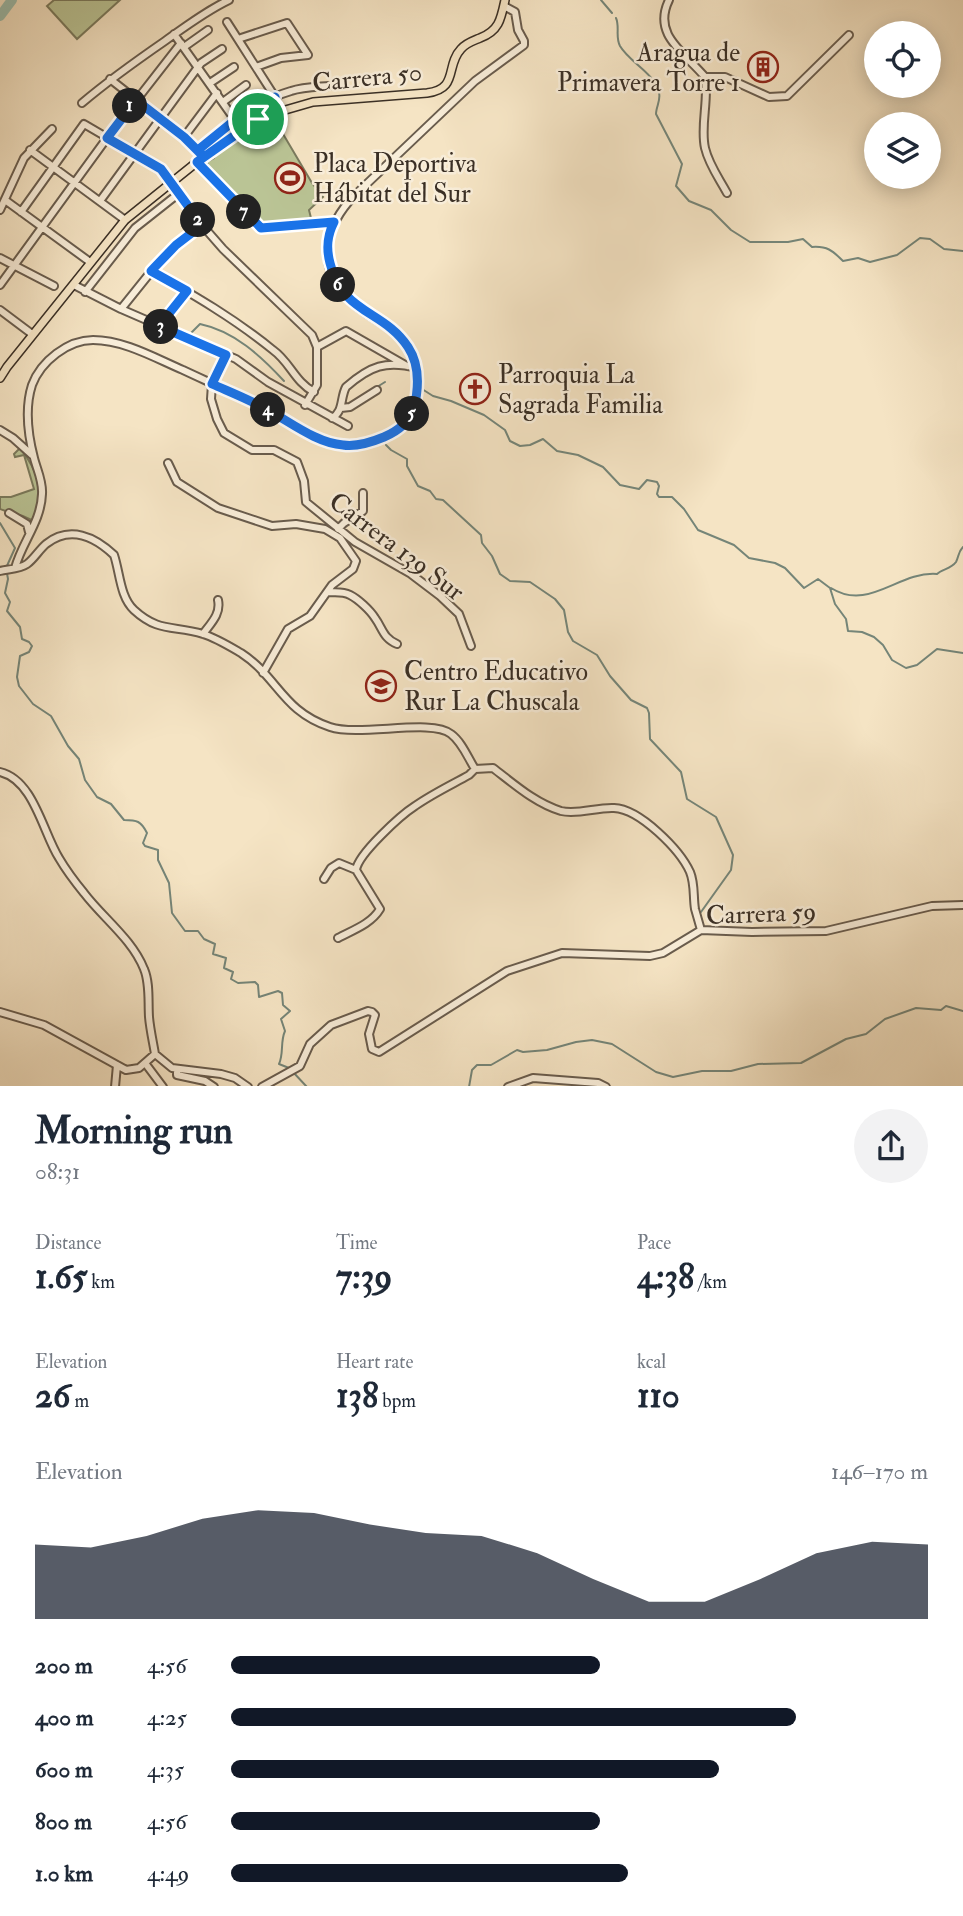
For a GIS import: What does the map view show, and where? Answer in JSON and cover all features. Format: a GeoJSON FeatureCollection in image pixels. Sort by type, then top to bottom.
{"type":"FeatureCollection","features":[{"type":"Feature","properties":{"kind":"main road","name":"Carrera 50"},"geometry":{"type":"LineString","coordinates":[[1,374],[125,220],[201,159],[258,119],[288,108],[314,101],[436,92],[446,84],[462,47],[497,28],[504,3]]}},
{"type":"Feature","properties":{"kind":"street"},"geometry":{"type":"LineString","coordinates":[[82,103],[110,79],[215,5],[229,0]]}},
{"type":"Feature","properties":{"kind":"street"},"geometry":{"type":"LineString","coordinates":[[669,0],[663,17],[666,32],[705,77],[707,88],[704,146],[710,164],[727,193]]}},
{"type":"Feature","properties":{"kind":"street"},"geometry":{"type":"LineString","coordinates":[[7,570],[39,516],[42,496],[28,406],[33,384],[43,367],[57,353],[80,341],[114,342],[152,357],[263,407],[317,437],[345,446],[376,440],[396,431],[408,420],[416,400],[417,368],[409,348],[397,333],[353,302],[340,288],[331,269],[329,235],[334,222],[354,197],[467,89],[496,64],[524,46],[515,12],[504,3]]}},
{"type":"Feature","properties":{"kind":"street"},"geometry":{"type":"LineString","coordinates":[[226,22],[275,97],[258,119]]}},
{"type":"Feature","properties":{"kind":"street"},"geometry":{"type":"LineString","coordinates":[[238,39],[287,23],[308,55],[281,58],[256,67]]}},
{"type":"Feature","properties":{"kind":"street"},"geometry":{"type":"LineString","coordinates":[[0,285],[136,100],[182,45],[208,30]]}},
{"type":"Feature","properties":{"kind":"street"},"geometry":{"type":"LineString","coordinates":[[174,34],[235,120]]}},
{"type":"Feature","properties":{"kind":"street"},"geometry":{"type":"LineString","coordinates":[[705,77],[725,77],[769,97],[787,96],[849,35]]}},
{"type":"Feature","properties":{"kind":"street"},"geometry":{"type":"LineString","coordinates":[[100,201],[199,67],[222,49]]}},
{"type":"Feature","properties":{"kind":"street"},"geometry":{"type":"LineString","coordinates":[[210,83],[234,67]]}},
{"type":"Feature","properties":{"kind":"street"},"geometry":{"type":"LineString","coordinates":[[110,79],[198,150],[201,159],[261,228],[334,222]]}},
{"type":"Feature","properties":{"kind":"street"},"geometry":{"type":"LineString","coordinates":[[223,102],[246,85]]}},
{"type":"Feature","properties":{"kind":"street","name":"Carrera 50"},"geometry":{"type":"LineString","coordinates":[[198,150],[235,120],[275,97],[293,90],[329,86]]}},
{"type":"Feature","properties":{"kind":"street"},"geometry":{"type":"LineString","coordinates":[[184,137],[217,93]]}},
{"type":"Feature","properties":{"kind":"street"},"geometry":{"type":"LineString","coordinates":[[21,212],[84,124],[161,169],[223,249],[312,335],[317,347],[317,385],[305,405]]}},
{"type":"Feature","properties":{"kind":"street"},"geometry":{"type":"LineString","coordinates":[[0,210],[23,158],[52,129]]}},
{"type":"Feature","properties":{"kind":"street"},"geometry":{"type":"LineString","coordinates":[[30,150],[125,220]]}},
{"type":"Feature","properties":{"kind":"street"},"geometry":{"type":"LineString","coordinates":[[85,292],[135,228],[178,194]]}},
{"type":"Feature","properties":{"kind":"street"},"geometry":{"type":"LineString","coordinates":[[5,200],[90,262]]}},
{"type":"Feature","properties":{"kind":"street"},"geometry":{"type":"LineString","coordinates":[[121,309],[176,245],[202,225]]}},
{"type":"Feature","properties":{"kind":"street"},"geometry":{"type":"LineString","coordinates":[[0,258],[54,286]]}},
{"type":"Feature","properties":{"kind":"street"},"geometry":{"type":"LineString","coordinates":[[151,271],[201,298],[274,350],[285,360],[302,386],[314,391]]}},
{"type":"Feature","properties":{"kind":"street"},"geometry":{"type":"LineString","coordinates":[[74,285],[121,309],[226,355],[305,405],[348,426]]}},
{"type":"Feature","properties":{"kind":"street"},"geometry":{"type":"LineString","coordinates":[[159,326],[187,291]]}},
{"type":"Feature","properties":{"kind":"street"},"geometry":{"type":"LineString","coordinates":[[0,310],[32,334]]}},
{"type":"Feature","properties":{"kind":"street"},"geometry":{"type":"LineString","coordinates":[[317,347],[346,331],[407,366]]}},
{"type":"Feature","properties":{"kind":"street"},"geometry":{"type":"LineString","coordinates":[[212,384],[226,355]]}},
{"type":"Feature","properties":{"kind":"street"},"geometry":{"type":"LineString","coordinates":[[332,418],[341,408],[346,387],[367,373],[384,364],[417,368]]}},
{"type":"Feature","properties":{"kind":"street","name":"Carrera 139 Sur"},"geometry":{"type":"LineString","coordinates":[[212,384],[213,408],[224,433],[252,450],[274,450],[297,462],[305,483],[306,502],[337,531],[411,574],[440,596],[459,614],[471,646]]}},
{"type":"Feature","properties":{"kind":"street"},"geometry":{"type":"LineString","coordinates":[[341,408],[350,407],[377,390]]}},
{"type":"Feature","properties":{"kind":"street"},"geometry":{"type":"LineString","coordinates":[[0,430],[34,456]]}},
{"type":"Feature","properties":{"kind":"street"},"geometry":{"type":"LineString","coordinates":[[168,463],[177,481],[218,508],[272,526],[306,525],[337,531],[356,563],[353,569],[332,585],[310,616],[288,629],[263,673]]}},
{"type":"Feature","properties":{"kind":"street"},"geometry":{"type":"LineString","coordinates":[[337,531],[363,511],[363,493]]}},
{"type":"Feature","properties":{"kind":"street"},"geometry":{"type":"LineString","coordinates":[[9,513],[27,524],[29,532]]}},
{"type":"Feature","properties":{"kind":"street"},"geometry":{"type":"LineString","coordinates":[[7,570],[25,565],[48,543],[73,533],[85,535],[114,555],[125,596],[136,612],[158,627],[203,634],[240,653],[263,673],[290,705],[310,719],[329,727],[356,732],[405,728],[446,730],[458,741],[475,769]]}},
{"type":"Feature","properties":{"kind":"street"},"geometry":{"type":"LineString","coordinates":[[328,592],[343,592],[353,596],[374,617],[385,637],[397,643]]}},
{"type":"Feature","properties":{"kind":"street"},"geometry":{"type":"LineString","coordinates":[[203,634],[218,613],[218,600]]}},
{"type":"Feature","properties":{"kind":"street"},"geometry":{"type":"LineString","coordinates":[[356,870],[368,848],[416,805],[475,769],[493,768],[519,789],[553,808],[565,812],[618,808],[641,818],[662,836],[687,868],[693,882],[695,909],[701,930]]}},
{"type":"Feature","properties":{"kind":"street"},"geometry":{"type":"LineString","coordinates":[[0,772],[8,774],[30,796],[58,856],[84,893],[143,964],[147,976],[149,1021],[155,1054],[172,1068],[221,1074],[235,1078],[247,1086]]}},
{"type":"Feature","properties":{"kind":"street"},"geometry":{"type":"LineString","coordinates":[[324,879],[331,868],[339,863],[356,870],[380,909],[368,922],[338,938]]}},
{"type":"Feature","properties":{"kind":"street","name":"Carrera 59"},"geometry":{"type":"LineString","coordinates":[[264,1086],[300,1066],[310,1044],[326,1029],[368,1011],[374,1015],[369,1034],[370,1045],[379,1052],[507,971],[562,953],[636,956],[663,953],[701,930],[826,930],[932,906],[963,905]]}},
{"type":"Feature","properties":{"kind":"street"},"geometry":{"type":"LineString","coordinates":[[0,1012],[44,1024],[117,1065],[131,1070],[139,1068],[155,1054]]}},
{"type":"Feature","properties":{"kind":"street"},"geometry":{"type":"LineString","coordinates":[[145,1063],[162,1086]]}},
{"type":"Feature","properties":{"kind":"street"},"geometry":{"type":"LineString","coordinates":[[115,1086],[117,1065]]}},
{"type":"Feature","properties":{"kind":"street"},"geometry":{"type":"LineString","coordinates":[[177,1069],[177,1075],[205,1081],[212,1086]]}},
{"type":"Feature","properties":{"kind":"street"},"geometry":{"type":"LineString","coordinates":[[511,1086],[533,1078],[598,1083],[604,1086]]}},
{"type":"Feature","properties":{"kind":"green space"},"geometry":{"type":"Polygon","coordinates":[[[54,0],[120,0],[77,39],[47,6],[54,0]]]}},
{"type":"Feature","properties":{"kind":"green space"},"geometry":{"type":"Polygon","coordinates":[[[273,117],[323,197],[309,210],[311,218],[262,226],[207,162],[214,158],[216,152],[255,125],[273,117]]]}},
{"type":"Feature","properties":{"kind":"green space"},"geometry":{"type":"Polygon","coordinates":[[[20,448],[31,465],[40,492],[37,511],[32,520],[0,509],[0,497],[11,497],[34,489],[24,455],[15,457],[14,454],[20,448]]]}},
{"type":"Feature","properties":{"kind":"waterway"},"geometry":{"type":"LineString","coordinates":[[0,16],[12,0]]}},
{"type":"Feature","properties":{"kind":"waterway"},"geometry":{"type":"LineString","coordinates":[[601,0],[612,13]]}},
{"type":"Feature","properties":{"kind":"waterway"},"geometry":{"type":"LineString","coordinates":[[616,18],[620,46],[652,79],[659,93],[656,114],[682,164],[676,186],[689,201],[711,210],[731,230],[750,242],[788,242],[803,239],[812,247],[829,250],[843,261],[858,258],[870,262],[897,255],[920,238],[930,239],[944,249],[963,251]]}},
{"type":"Feature","properties":{"kind":"waterway"},"geometry":{"type":"LineString","coordinates":[[190,334],[200,324],[224,332],[256,354],[284,381]]}},
{"type":"Feature","properties":{"kind":"waterway"},"geometry":{"type":"LineString","coordinates":[[377,387],[385,382]]}},
{"type":"Feature","properties":{"kind":"waterway"},"geometry":{"type":"LineString","coordinates":[[422,389],[433,396],[484,415],[505,430],[510,441],[520,446],[543,439],[557,451],[578,455],[603,467],[620,485],[639,489],[647,480],[657,482],[659,497],[672,497],[698,530],[734,545],[749,558],[775,563],[785,568],[804,588],[818,579],[830,588],[835,604],[846,619],[848,631],[862,632],[874,637],[883,645],[892,660],[906,668],[917,665],[937,649],[963,653]]}},
{"type":"Feature","properties":{"kind":"waterway"},"geometry":{"type":"LineString","coordinates":[[386,445],[407,459],[407,466],[418,486],[430,491],[436,499],[443,500],[481,535],[482,543],[492,556],[500,574],[510,581],[530,582],[555,599],[564,610],[568,632],[573,641],[597,655],[610,676],[631,700],[647,708],[650,739],[681,772],[687,799],[716,817],[733,855],[731,870],[701,912]]}},
{"type":"Feature","properties":{"kind":"waterway"},"geometry":{"type":"LineString","coordinates":[[0,523],[15,548],[6,568],[8,579],[5,593],[10,602],[7,611],[20,627],[22,639],[32,646],[29,652],[20,656],[17,677],[19,686],[33,704],[51,716],[68,746],[79,759],[85,780],[97,797],[111,804],[124,820],[138,822],[145,829],[147,833],[143,843],[158,850],[158,860],[169,883],[172,913],[185,931],[198,931],[204,939],[215,944],[213,954],[226,958],[224,968],[233,972],[231,979],[238,983],[255,982],[258,985],[259,997],[278,991],[282,993],[283,1005],[290,1011],[281,1019],[285,1031],[279,1064],[289,1068]]}},
{"type":"Feature","properties":{"kind":"waterway"},"geometry":{"type":"LineString","coordinates":[[831,588],[858,596],[909,578],[937,574],[956,562],[963,547]]}},
{"type":"Feature","properties":{"kind":"waterway"},"geometry":{"type":"LineString","coordinates":[[469,1086],[472,1070],[477,1065],[491,1065],[517,1050],[547,1050],[592,1040],[612,1044],[656,1072],[673,1077],[702,1071],[731,1071],[758,1064],[801,1063],[846,1039],[866,1034],[885,1019],[916,1008],[941,1010],[946,1006],[963,1011]]}},
{"type":"Feature","properties":{"kind":"waterway"},"geometry":{"type":"LineString","coordinates":[[293,1072],[306,1086]]}},
{"type":"Feature","properties":{"kind":"place","name":"Aragua de Primavera Torre 1"},"geometry":{"type":"Point","coordinates":[763,67]}},
{"type":"Feature","properties":{"kind":"place","name":"Placa Deportiva Hábitat del Sur"},"geometry":{"type":"Point","coordinates":[290,178]}},
{"type":"Feature","properties":{"kind":"place","name":"Parroquia La Sagrada Familia"},"geometry":{"type":"Point","coordinates":[475,389]}},
{"type":"Feature","properties":{"kind":"place","name":"Centro Educativo Rur La Chuscala"},"geometry":{"type":"Point","coordinates":[381,686]}},
{"type":"Feature","properties":{"kind":"route"},"geometry":{"type":"LineString","coordinates":[[258,119],[204,157],[184,137],[136,100],[107,138],[161,169],[202,225],[176,245],[151,271],[187,291],[159,326],[226,355],[212,384],[263,407],[328,442],[345,446],[376,440],[402,426],[412,415],[418,387],[417,368],[414,356],[397,333],[353,302],[340,288],[331,269],[327,243],[334,222],[263,229],[256,225],[197,162],[204,157],[198,150],[235,120],[275,97],[258,119]]}}]}
